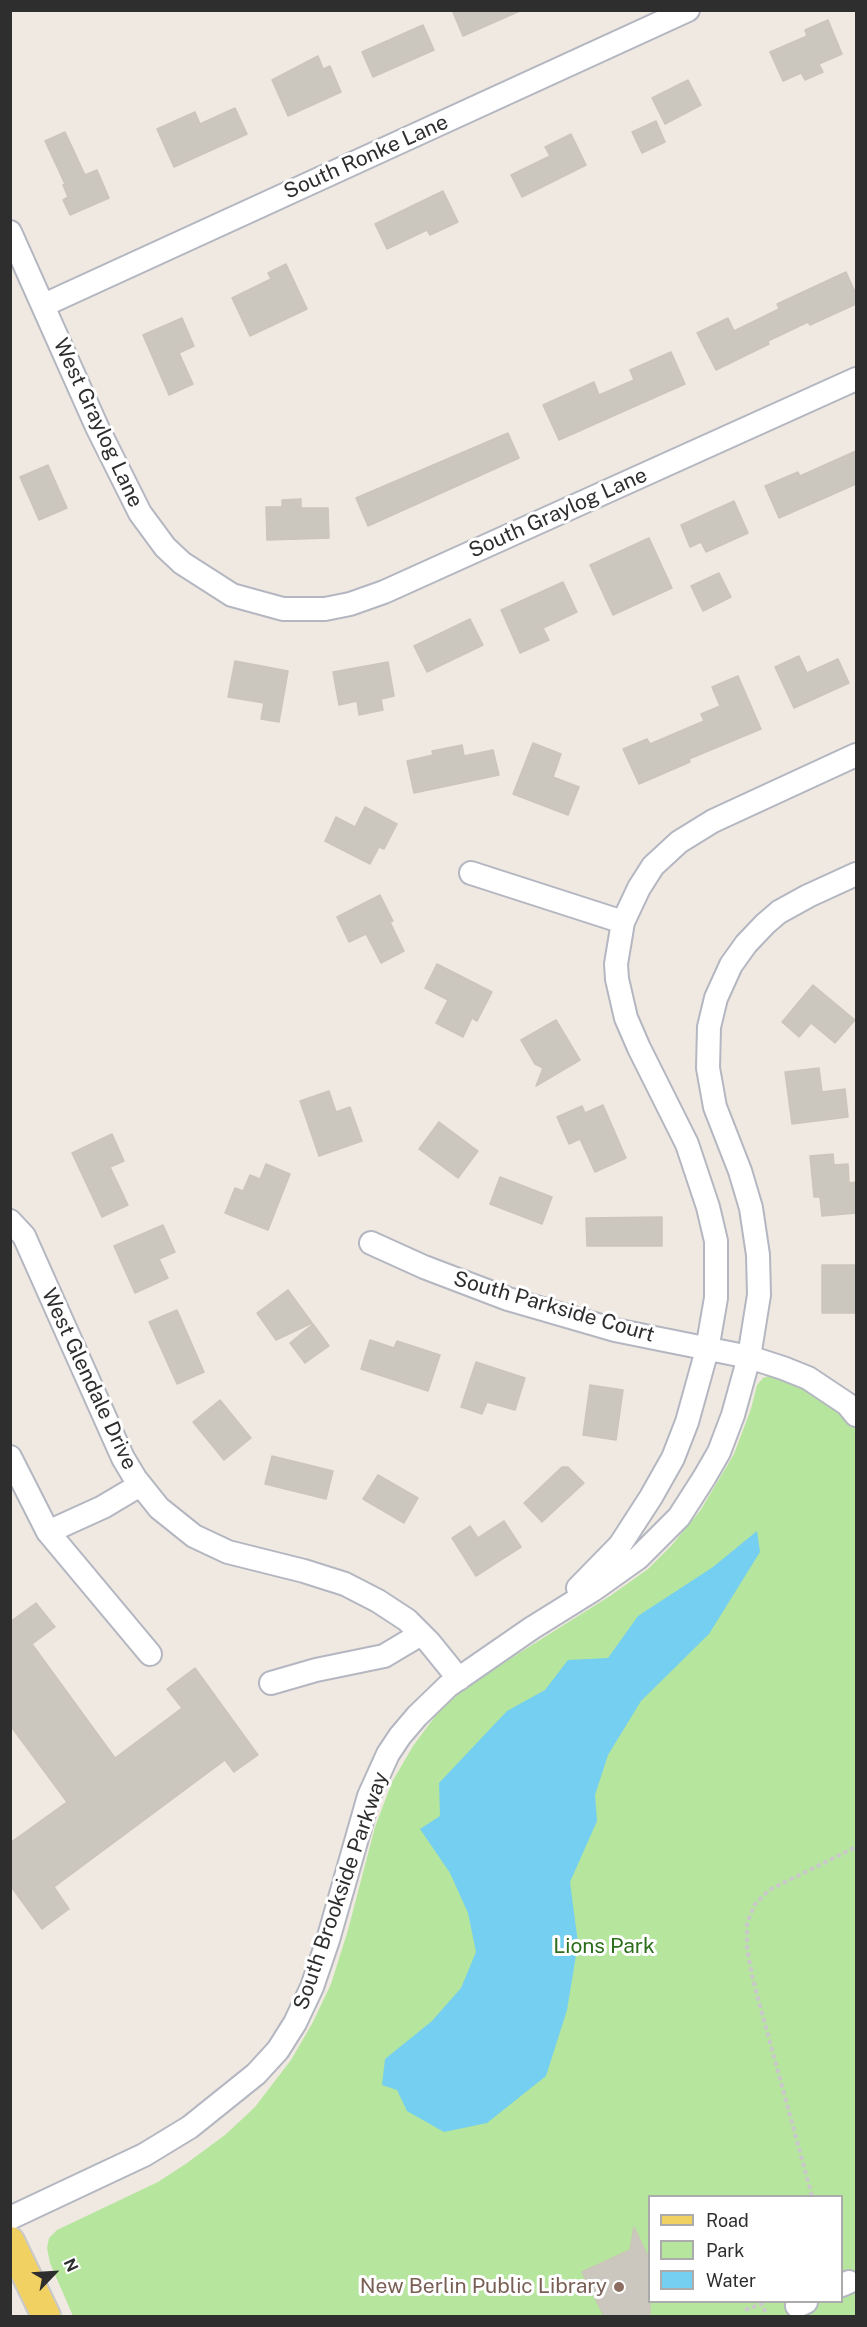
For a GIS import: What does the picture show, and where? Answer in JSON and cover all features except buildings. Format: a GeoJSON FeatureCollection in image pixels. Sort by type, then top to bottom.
{"type":"FeatureCollection","features":[{"type":"Feature","properties":{"kind":"main road"},"geometry":{"type":"LineString","coordinates":[[10,2241],[46,2316]]}},
{"type":"Feature","properties":{"kind":"street","name":"South Ronke Lane"},"geometry":{"type":"LineString","coordinates":[[44,305],[688,10]]}},
{"type":"Feature","properties":{"kind":"street","name":"West Graylog Lane"},"geometry":{"type":"LineString","coordinates":[[10,232],[97,428],[140,513],[165,547],[182,563],[221,590],[252,601]]}},
{"type":"Feature","properties":{"kind":"street","name":"South Graylog Lane"},"geometry":{"type":"LineString","coordinates":[[252,601],[282,609],[325,609],[350,604],[384,592],[856,379]]}},
{"type":"Feature","properties":{"kind":"street","name":"South Brookside Parkway"},"geometry":{"type":"LineString","coordinates":[[540,1624],[620,1545],[673,1458],[687,1422],[707,1350],[716,1298],[716,1241],[687,1144],[626,1017],[616,964],[623,922],[639,888],[653,866],[679,842],[712,821],[856,755]]}},
{"type":"Feature","properties":{"kind":"street"},"geometry":{"type":"LineString","coordinates":[[471,873],[623,922]]}},
{"type":"Feature","properties":{"kind":"street","name":"South Brookside Parkway"},"geometry":{"type":"LineString","coordinates":[[10,2218],[144,2154],[190,2127],[256,2074],[278,2050],[295,2023],[316,1977],[369,1796],[388,1754],[417,1716],[459,1679],[638,1558],[679,1517],[718,1452],[733,1415],[749,1357],[759,1295],[758,1255],[751,1208],[716,1107],[708,1068],[709,1027],[716,998],[731,965],[746,944],[765,924],[779,912],[807,896],[856,874]]}},
{"type":"Feature","properties":{"kind":"street","name":"West Glendale Drive"},"geometry":{"type":"LineString","coordinates":[[10,1221],[24,1236],[123,1458],[140,1485],[159,1508],[194,1536],[228,1552],[345,1584],[378,1600],[407,1620],[459,1679]]}},
{"type":"Feature","properties":{"kind":"street","name":"South Parkside Court"},"geometry":{"type":"LineString","coordinates":[[371,1243],[424,1267],[508,1299],[615,1330],[749,1357],[808,1378],[847,1404],[856,1415]]}},
{"type":"Feature","properties":{"kind":"street"},"geometry":{"type":"LineString","coordinates":[[10,1457],[48,1532],[150,1654]]}},
{"type":"Feature","properties":{"kind":"street"},"geometry":{"type":"LineString","coordinates":[[48,1532],[103,1507],[140,1485]]}},
{"type":"Feature","properties":{"kind":"street"},"geometry":{"type":"LineString","coordinates":[[271,1683],[316,1670],[384,1656],[421,1634]]}},
{"type":"Feature","properties":{"kind":"path"},"geometry":{"type":"LineString","coordinates":[[812,2195],[753,1980],[747,1948],[747,1923],[755,1904],[769,1890],[856,1847]]}},
{"type":"Feature","properties":{"kind":"path"},"geometry":{"type":"LineString","coordinates":[[745,2310],[762,2304],[767,2316]]}},
{"type":"Feature","properties":{"kind":"green space","name":"Lions Park"},"geometry":{"type":"Polygon","coordinates":[[[772,1375],[786,1378],[818,1395],[856,1427],[856,2316],[73,2316],[50,2263],[47,2248],[49,2238],[57,2230],[158,2182],[225,2135],[255,2107],[291,2060],[331,1984],[375,1827],[392,1782],[413,1746],[436,1715],[458,1694],[481,1677],[610,1596],[648,1569],[671,1546],[700,1511],[734,1454],[751,1409],[757,1385],[763,1378],[772,1375]]]}},
{"type":"Feature","properties":{"kind":"water"},"geometry":{"type":"Polygon","coordinates":[[[757,1531],[760,1552],[709,1634],[641,1701],[608,1755],[595,1795],[597,1821],[570,1882],[578,1943],[567,2010],[546,2076],[487,2123],[444,2132],[407,2111],[397,2090],[382,2085],[385,2059],[432,2021],[461,1988],[476,1952],[468,1913],[450,1873],[420,1829],[440,1816],[439,1783],[507,1711],[545,1690],[568,1660],[608,1658],[638,1616],[713,1567],[757,1531]]]}},
{"type":"Feature","properties":{"kind":"place","name":"New Berlin Public Library"},"geometry":{"type":"Point","coordinates":[619,2287]}}]}
